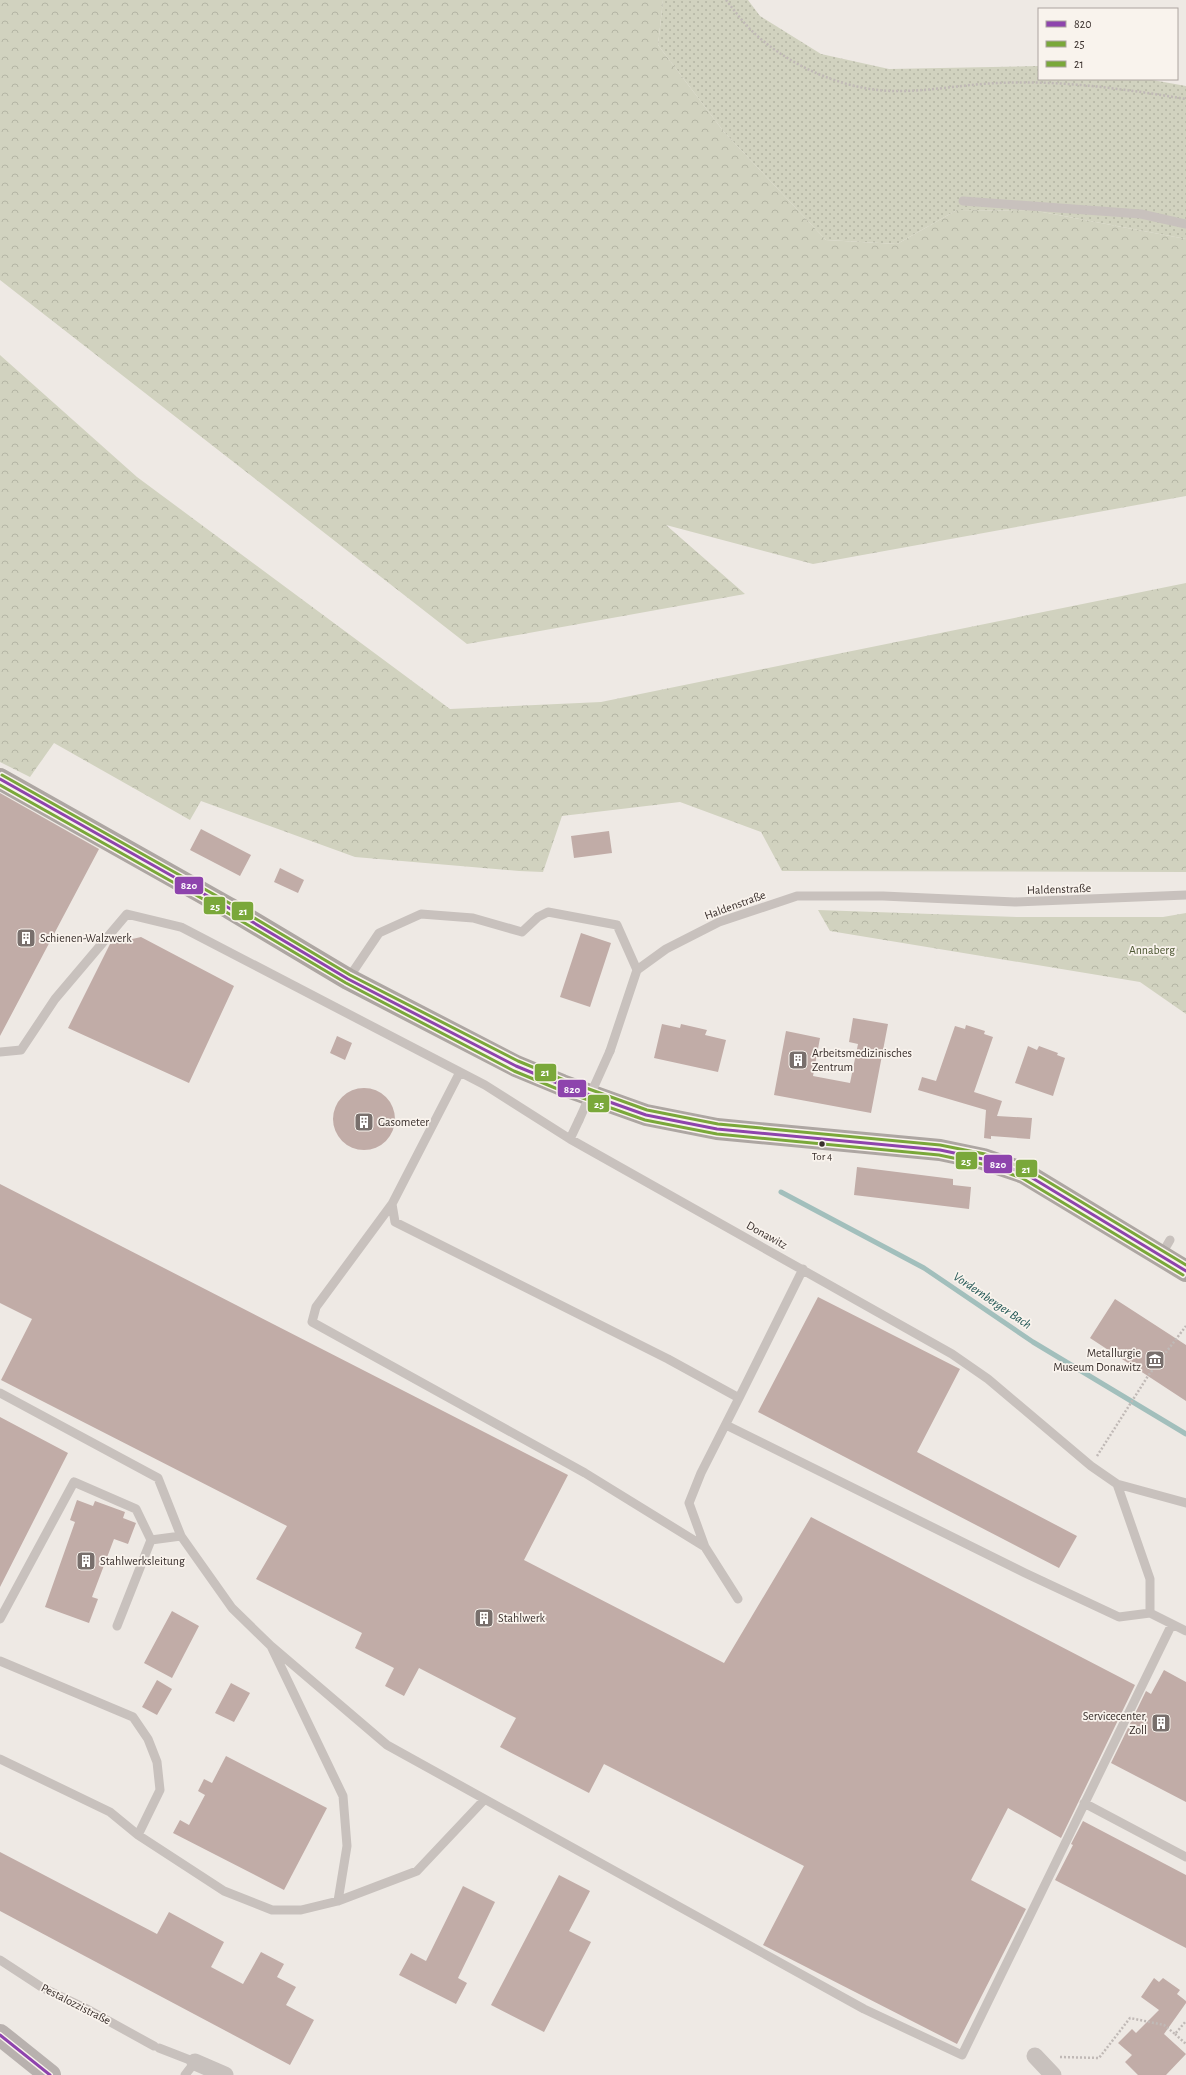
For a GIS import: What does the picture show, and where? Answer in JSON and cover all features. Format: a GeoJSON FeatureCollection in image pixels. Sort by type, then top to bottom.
{"type":"FeatureCollection","features":[{"type":"Feature","properties":{"kind":"main road"},"geometry":{"type":"LineString","coordinates":[[0,779],[216,900],[348,979],[516,1066],[562,1085],[646,1115],[717,1129],[940,1150],[983,1159],[1024,1173],[1165,1248],[1186,1271]]}},
{"type":"Feature","properties":{"kind":"main road"},"geometry":{"type":"LineString","coordinates":[[0,2035],[50,2075]]}},
{"type":"Feature","properties":{"kind":"street"},"geometry":{"type":"LineString","coordinates":[[1036,2056],[1053,2075]]}},
{"type":"Feature","properties":{"kind":"street","name":"Pestalozzistraße"},"geometry":{"type":"LineString","coordinates":[[190,2069],[225,2075]]}},
{"type":"Feature","properties":{"kind":"lane"},"geometry":{"type":"LineString","coordinates":[[964,201],[1141,214],[1186,224]]}},
{"type":"Feature","properties":{"kind":"lane","name":"Haldenstraße"},"geometry":{"type":"LineString","coordinates":[[637,970],[666,949],[720,922],[797,896],[883,896],[1015,902],[1186,895]]}},
{"type":"Feature","properties":{"kind":"lane"},"geometry":{"type":"LineString","coordinates":[[348,979],[379,933],[422,914],[473,918],[522,932],[538,917],[548,912],[617,925],[637,970],[610,1051],[570,1139]]}},
{"type":"Feature","properties":{"kind":"lane","name":"Donawitz"},"geometry":{"type":"LineString","coordinates":[[0,1052],[21,1050],[55,999],[127,914],[181,927],[485,1085],[570,1139],[952,1354],[988,1379],[1091,1466],[1117,1484],[1186,1503]]}},
{"type":"Feature","properties":{"kind":"lane"},"geometry":{"type":"LineString","coordinates":[[460,1072],[392,1204],[316,1307],[312,1322],[585,1473],[705,1547]]}},
{"type":"Feature","properties":{"kind":"lane"},"geometry":{"type":"LineString","coordinates":[[392,1204],[395,1222],[668,1359],[739,1398]]}},
{"type":"Feature","properties":{"kind":"lane"},"geometry":{"type":"LineString","coordinates":[[738,1599],[705,1547],[689,1503],[701,1473],[803,1269]]}},
{"type":"Feature","properties":{"kind":"lane"},"geometry":{"type":"LineString","coordinates":[[0,1393],[158,1478],[181,1536],[232,1608],[271,1646],[387,1745],[864,2009],[962,2055],[1172,1624]]}},
{"type":"Feature","properties":{"kind":"lane"},"geometry":{"type":"LineString","coordinates":[[726,1425],[1025,1573],[1119,1617],[1150,1613],[1186,1631]]}},
{"type":"Feature","properties":{"kind":"lane"},"geometry":{"type":"LineString","coordinates":[[0,1619],[74,1482],[136,1509],[151,1540],[117,1626]]}},
{"type":"Feature","properties":{"kind":"lane"},"geometry":{"type":"LineString","coordinates":[[1117,1484],[1150,1579],[1150,1613]]}},
{"type":"Feature","properties":{"kind":"lane"},"geometry":{"type":"LineString","coordinates":[[151,1540],[181,1536]]}},
{"type":"Feature","properties":{"kind":"lane"},"geometry":{"type":"LineString","coordinates":[[271,1646],[343,1796],[347,1846],[338,1900]]}},
{"type":"Feature","properties":{"kind":"lane"},"geometry":{"type":"LineString","coordinates":[[0,1661],[132,1717],[148,1739],[155,1756],[160,1790],[138,1835]]}},
{"type":"Feature","properties":{"kind":"lane"},"geometry":{"type":"LineString","coordinates":[[0,1759],[110,1812],[138,1835],[224,1891],[272,1910],[301,1910],[338,1900],[417,1871],[484,1800]]}},
{"type":"Feature","properties":{"kind":"lane"},"geometry":{"type":"LineString","coordinates":[[1084,1803],[1186,1857]]}},
{"type":"Feature","properties":{"kind":"lane","name":"Pestalozzistraße"},"geometry":{"type":"LineString","coordinates":[[0,1960],[43,1988],[85,2008],[157,2047],[190,2069]]}},
{"type":"Feature","properties":{"kind":"path"},"geometry":{"type":"LineString","coordinates":[[726,0],[751,30],[773,47],[810,71],[865,88],[898,91],[998,83],[1044,83],[1186,99]]}},
{"type":"Feature","properties":{"kind":"path"},"geometry":{"type":"LineString","coordinates":[[1091,1466],[1148,1376],[1186,1326]]}},
{"type":"Feature","properties":{"kind":"path"},"geometry":{"type":"LineString","coordinates":[[1036,2056],[1099,2058],[1130,2018],[1164,2025],[1186,2044]]}},
{"type":"Feature","properties":{"kind":"path"},"geometry":{"type":"LineString","coordinates":[[1176,2034],[1186,2021]]}},
{"type":"Feature","properties":{"kind":"green space"},"geometry":{"type":"Polygon","coordinates":[[[0,0],[663,0],[658,45],[724,132],[826,240],[897,244],[957,210],[1037,211],[1186,239],[1186,496],[813,564],[666,525],[745,594],[467,644],[0,280],[0,0]]]}},
{"type":"Feature","properties":{"kind":"green space"},"geometry":{"type":"Polygon","coordinates":[[[663,0],[748,0],[760,16],[821,54],[889,69],[1038,66],[1038,80],[1153,80],[1186,86],[1186,239],[1037,211],[957,210],[897,244],[826,240],[724,132],[658,45],[663,0]]]}},
{"type":"Feature","properties":{"kind":"green space"},"geometry":{"type":"Polygon","coordinates":[[[0,355],[137,477],[450,709],[601,702],[1186,583],[1186,872],[782,871],[761,832],[680,802],[562,816],[543,872],[519,871],[355,857],[201,801],[190,820],[54,743],[30,777],[0,762],[0,355]]]}},
{"type":"Feature","properties":{"kind":"green space","name":"Annaberg"},"geometry":{"type":"Polygon","coordinates":[[[818,910],[1017,917],[1163,917],[1186,913],[1186,1014],[1140,982],[830,931],[818,910]]]}},
{"type":"Feature","properties":{"kind":"building","name":"Schienen-Walzwerk"},"geometry":{"type":"Polygon","coordinates":[[[0,793],[99,849],[0,1036],[0,793]]]}},
{"type":"Feature","properties":{"kind":"building"},"geometry":{"type":"Polygon","coordinates":[[[201,829],[251,855],[240,876],[190,850],[201,829]]]}},
{"type":"Feature","properties":{"kind":"building"},"geometry":{"type":"Polygon","coordinates":[[[609,831],[612,853],[574,858],[571,836],[609,831]]]}},
{"type":"Feature","properties":{"kind":"building"},"geometry":{"type":"Polygon","coordinates":[[[280,868],[304,880],[298,893],[274,882],[280,868]]]}},
{"type":"Feature","properties":{"kind":"building"},"geometry":{"type":"Polygon","coordinates":[[[581,933],[611,943],[590,1007],[560,997],[581,933]]]}},
{"type":"Feature","properties":{"kind":"building"},"geometry":{"type":"Polygon","coordinates":[[[141,937],[234,986],[189,1083],[68,1028],[110,944],[141,937]]]}},
{"type":"Feature","properties":{"kind":"building","name":"Arbeitsmedizinisches Zentrum"},"geometry":{"type":"Polygon","coordinates":[[[853,1018],[888,1024],[871,1113],[774,1095],[786,1031],[820,1038],[813,1076],[850,1083],[858,1044],[849,1042],[853,1018]]]}},
{"type":"Feature","properties":{"kind":"building"},"geometry":{"type":"Polygon","coordinates":[[[662,1024],[680,1028],[681,1024],[707,1030],[705,1035],[726,1040],[718,1072],[654,1058],[662,1024]]]}},
{"type":"Feature","properties":{"kind":"building"},"geometry":{"type":"Polygon","coordinates":[[[966,1025],[985,1031],[984,1034],[993,1037],[974,1092],[1002,1101],[997,1116],[1032,1118],[1030,1139],[991,1136],[991,1139],[984,1138],[986,1110],[918,1090],[922,1077],[936,1081],[955,1026],[965,1029],[966,1025]]]}},
{"type":"Feature","properties":{"kind":"building"},"geometry":{"type":"Polygon","coordinates":[[[337,1036],[352,1043],[345,1060],[330,1053],[337,1036]]]}},
{"type":"Feature","properties":{"kind":"building"},"geometry":{"type":"Polygon","coordinates":[[[1028,1046],[1037,1050],[1039,1046],[1058,1053],[1057,1055],[1065,1058],[1053,1096],[1015,1083],[1028,1046]]]}},
{"type":"Feature","properties":{"kind":"building","name":"Gasometer"},"geometry":{"type":"Polygon","coordinates":[[[364,1088],[381,1093],[386,1097],[390,1102],[395,1119],[390,1136],[386,1141],[381,1145],[364,1150],[347,1145],[342,1141],[338,1136],[333,1119],[338,1102],[342,1097],[347,1093],[364,1088]]]}},
{"type":"Feature","properties":{"kind":"building"},"geometry":{"type":"Polygon","coordinates":[[[857,1167],[953,1179],[953,1185],[971,1187],[969,1209],[854,1195],[857,1167]]]}},
{"type":"Feature","properties":{"kind":"building","name":"Stahlwerk"},"geometry":{"type":"Polygon","coordinates":[[[0,1184],[568,1475],[524,1560],[724,1663],[811,1517],[1135,1685],[1061,1838],[1008,1808],[971,1880],[1026,1909],[957,2044],[763,1945],[804,1866],[604,1764],[589,1793],[500,1747],[516,1718],[419,1668],[404,1696],[385,1686],[394,1668],[355,1648],[362,1633],[256,1579],[287,1526],[1,1380],[32,1319],[0,1303],[0,1184]]]}},
{"type":"Feature","properties":{"kind":"building"},"geometry":{"type":"Polygon","coordinates":[[[818,1297],[960,1369],[917,1452],[1077,1536],[1059,1568],[758,1412],[818,1297]]]}},
{"type":"Feature","properties":{"kind":"building","name":"Metallurgie Museum Donawitz"},"geometry":{"type":"Polygon","coordinates":[[[1115,1299],[1186,1345],[1186,1401],[1090,1338],[1115,1299]]]}},
{"type":"Feature","properties":{"kind":"building"},"geometry":{"type":"Polygon","coordinates":[[[0,1417],[68,1453],[0,1587],[0,1417]]]}},
{"type":"Feature","properties":{"kind":"building","name":"Stahlwerksleitung"},"geometry":{"type":"Polygon","coordinates":[[[77,1500],[93,1506],[95,1501],[125,1512],[123,1518],[136,1523],[128,1544],[114,1539],[92,1597],[98,1599],[89,1623],[45,1607],[75,1522],[70,1520],[77,1500]]]}},
{"type":"Feature","properties":{"kind":"building"},"geometry":{"type":"Polygon","coordinates":[[[172,1611],[199,1626],[172,1678],[144,1663],[172,1611]]]}},
{"type":"Feature","properties":{"kind":"building","name":"Servicecenter, Zoll"},"geometry":{"type":"Polygon","coordinates":[[[1164,1670],[1186,1682],[1186,1802],[1111,1763],[1146,1691],[1151,1694],[1164,1670]]]}},
{"type":"Feature","properties":{"kind":"building"},"geometry":{"type":"Polygon","coordinates":[[[157,1680],[172,1689],[157,1715],[142,1707],[157,1680]]]}},
{"type":"Feature","properties":{"kind":"building"},"geometry":{"type":"Polygon","coordinates":[[[231,1683],[250,1693],[234,1722],[215,1713],[231,1683]]]}},
{"type":"Feature","properties":{"kind":"building"},"geometry":{"type":"Polygon","coordinates":[[[226,1756],[327,1808],[284,1890],[173,1833],[180,1820],[189,1825],[205,1795],[198,1791],[204,1779],[212,1783],[226,1756]]]}},
{"type":"Feature","properties":{"kind":"building"},"geometry":{"type":"Polygon","coordinates":[[[1083,1821],[1186,1875],[1186,1948],[1055,1880],[1073,1845],[1071,1844],[1083,1821]]]}},
{"type":"Feature","properties":{"kind":"building"},"geometry":{"type":"Polygon","coordinates":[[[0,1852],[157,1934],[169,1912],[224,1942],[211,1967],[243,1984],[261,1952],[284,1964],[277,1977],[296,1987],[286,2005],[314,2020],[290,2065],[0,1911],[0,1852]]]}},
{"type":"Feature","properties":{"kind":"building"},"geometry":{"type":"Polygon","coordinates":[[[559,1875],[590,1891],[569,1931],[591,1942],[544,2032],[491,2005],[559,1875]]]}},
{"type":"Feature","properties":{"kind":"building"},"geometry":{"type":"Polygon","coordinates":[[[463,1886],[495,1902],[458,1978],[467,1983],[456,2004],[399,1975],[411,1953],[426,1961],[463,1886]]]}},
{"type":"Feature","properties":{"kind":"building"},"geometry":{"type":"Polygon","coordinates":[[[1154,1978],[1159,1982],[1163,1978],[1180,1990],[1177,1994],[1186,2001],[1164,2034],[1186,2054],[1166,2075],[1138,2075],[1125,2062],[1132,2055],[1118,2043],[1132,2029],[1136,2033],[1159,2010],[1141,1997],[1154,1978]]]}},
{"type":"Feature","properties":{"kind":"waterway","name":"Vordernberger Bach"},"geometry":{"type":"LineString","coordinates":[[781,1192],[924,1268],[1033,1342],[1186,1434]]}},
{"type":"Feature","properties":{"kind":"transit line","name":"21"},"geometry":{"type":"LineString","coordinates":[[2,775],[231,904],[350,975],[518,1061],[564,1080],[647,1110],[718,1124],[940,1145],[985,1154],[1027,1169],[1186,1265]]}},
{"type":"Feature","properties":{"kind":"transit line","name":"820"},"geometry":{"type":"LineString","coordinates":[[0,779],[229,908],[348,979],[516,1066],[562,1085],[646,1115],[717,1129],[940,1150],[983,1159],[1024,1173],[1186,1271]]}},
{"type":"Feature","properties":{"kind":"transit line","name":"25"},"geometry":{"type":"LineString","coordinates":[[0,785],[226,912],[346,983],[514,1071],[560,1090],[645,1120],[717,1134],[939,1155],[982,1164],[1022,1178],[1183,1275]]}},
{"type":"Feature","properties":{"kind":"transit line","name":"820"},"geometry":{"type":"LineString","coordinates":[[0,2035],[50,2075]]}},
{"type":"Feature","properties":{"kind":"place","name":"Schienen-Walzwerk"},"geometry":{"type":"Point","coordinates":[26,938]}},
{"type":"Feature","properties":{"kind":"place","name":"Arbeitsmedizinisches Zentrum"},"geometry":{"type":"Point","coordinates":[798,1060]}},
{"type":"Feature","properties":{"kind":"place","name":"Gasometer"},"geometry":{"type":"Point","coordinates":[364,1122]}},
{"type":"Feature","properties":{"kind":"place","name":"Tor 4"},"geometry":{"type":"Point","coordinates":[822,1144]}},
{"type":"Feature","properties":{"kind":"place","name":"Metallurgie Museum Donawitz"},"geometry":{"type":"Point","coordinates":[1155,1360]}},
{"type":"Feature","properties":{"kind":"place","name":"Stahlwerksleitung"},"geometry":{"type":"Point","coordinates":[86,1561]}},
{"type":"Feature","properties":{"kind":"place","name":"Stahlwerk"},"geometry":{"type":"Point","coordinates":[484,1618]}},
{"type":"Feature","properties":{"kind":"place","name":"Servicecenter, Zoll"},"geometry":{"type":"Point","coordinates":[1161,1723]}}]}
